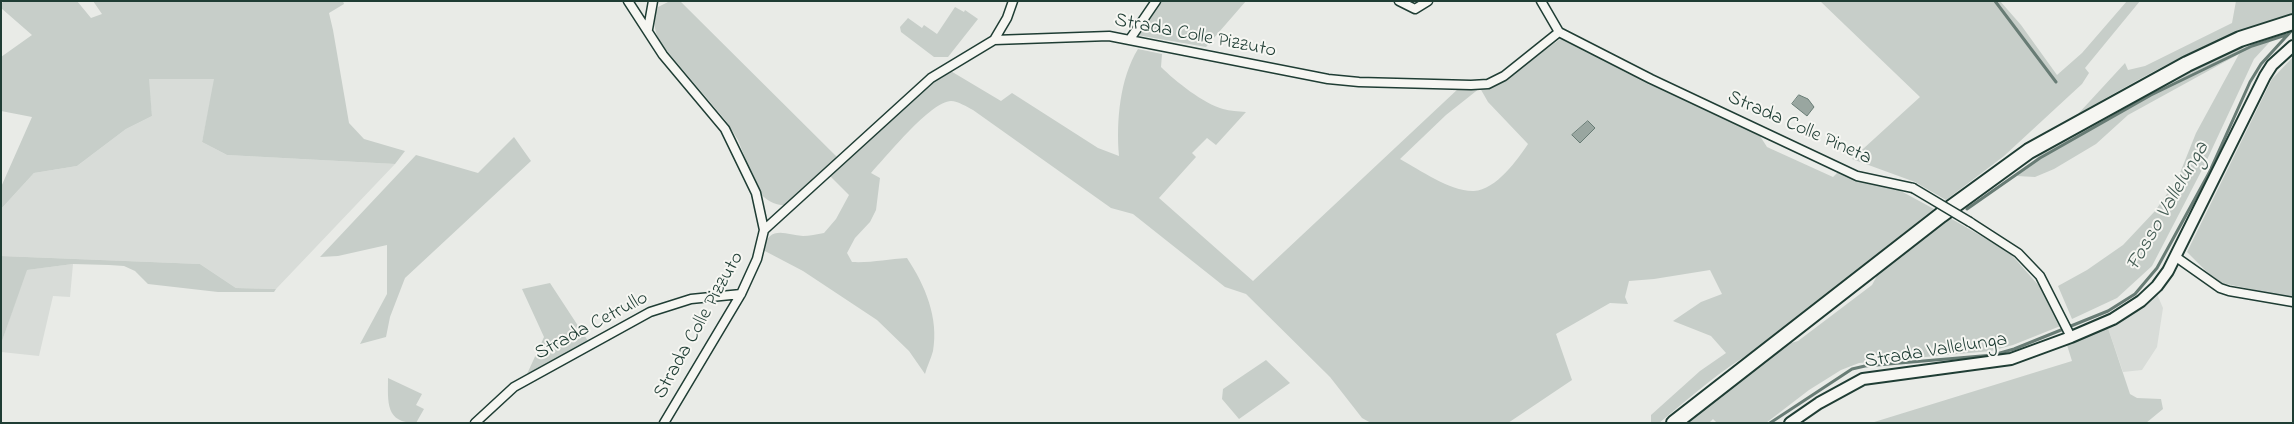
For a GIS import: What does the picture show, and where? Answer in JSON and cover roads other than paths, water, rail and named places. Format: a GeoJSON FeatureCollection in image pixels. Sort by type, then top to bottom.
{"type":"FeatureCollection","features":[{"type":"Feature","properties":{"kind":"highway"},"geometry":{"type":"LineString","coordinates":[[1674,423],[1942,214],[2022,156],[2150,83],[2220,48],[2262,31],[2293,22]]}},
{"type":"Feature","properties":{"kind":"street"},"geometry":{"type":"LineString","coordinates":[[628,1],[648,29],[663,55],[724,129],[756,193],[764,230]]}},
{"type":"Feature","properties":{"kind":"street"},"geometry":{"type":"LineString","coordinates":[[648,29],[653,1]]}},
{"type":"Feature","properties":{"kind":"street"},"geometry":{"type":"LineString","coordinates":[[994,40],[1007,18],[1013,1]]}},
{"type":"Feature","properties":{"kind":"street"},"geometry":{"type":"LineString","coordinates":[[1130,39],[1156,1]]}},
{"type":"Feature","properties":{"kind":"street"},"geometry":{"type":"LineString","coordinates":[[1399,1],[1415,9],[1428,1]]}},
{"type":"Feature","properties":{"kind":"street"},"geometry":{"type":"LineString","coordinates":[[1541,1],[1559,32]]}},
{"type":"Feature","properties":{"kind":"street","name":"Strada Colle Pizzuto"},"geometry":{"type":"LineString","coordinates":[[664,423],[741,294],[757,259],[764,230],[930,78],[994,40],[1084,36],[1130,39],[1328,78],[1359,82],[1471,85],[1488,84],[1504,76],[1559,32]]}},
{"type":"Feature","properties":{"kind":"street","name":"Strada Colle Pineta"},"geometry":{"type":"LineString","coordinates":[[1559,32],[1651,79],[1857,176],[1912,188],[1970,222],[2018,253],[2040,276],[2066,323],[2070,334]]}},
{"type":"Feature","properties":{"kind":"street","name":"Strada Vallelunga"},"geometry":{"type":"LineString","coordinates":[[1790,423],[1819,403],[1862,380],[2012,359],[2070,334],[2113,319],[2141,301],[2157,286],[2176,256],[2265,76],[2272,65],[2293,46]]}},
{"type":"Feature","properties":{"kind":"street"},"geometry":{"type":"LineString","coordinates":[[2176,256],[2220,288],[2293,302]]}},
{"type":"Feature","properties":{"kind":"street","name":"Strada Cetrullo"},"geometry":{"type":"LineString","coordinates":[[475,423],[514,387],[650,312],[691,299],[741,294]]}},
{"type":"Feature","properties":{"kind":"waterway"},"geometry":{"type":"LineString","coordinates":[[1995,1],[2056,82]]}},
{"type":"Feature","properties":{"kind":"waterway","name":"Fosso Vallelunga"},"geometry":{"type":"LineString","coordinates":[[1770,423],[1852,369],[1865,366],[1993,355],[2014,349],[2108,311],[2135,294],[2157,268],[2209,173],[2250,82],[2261,64],[2293,29]]}},
{"type":"Feature","properties":{"kind":"waterway"},"geometry":{"type":"LineString","coordinates":[[1967,209],[2040,158],[2151,95],[2252,46],[2286,35]]}}]}
